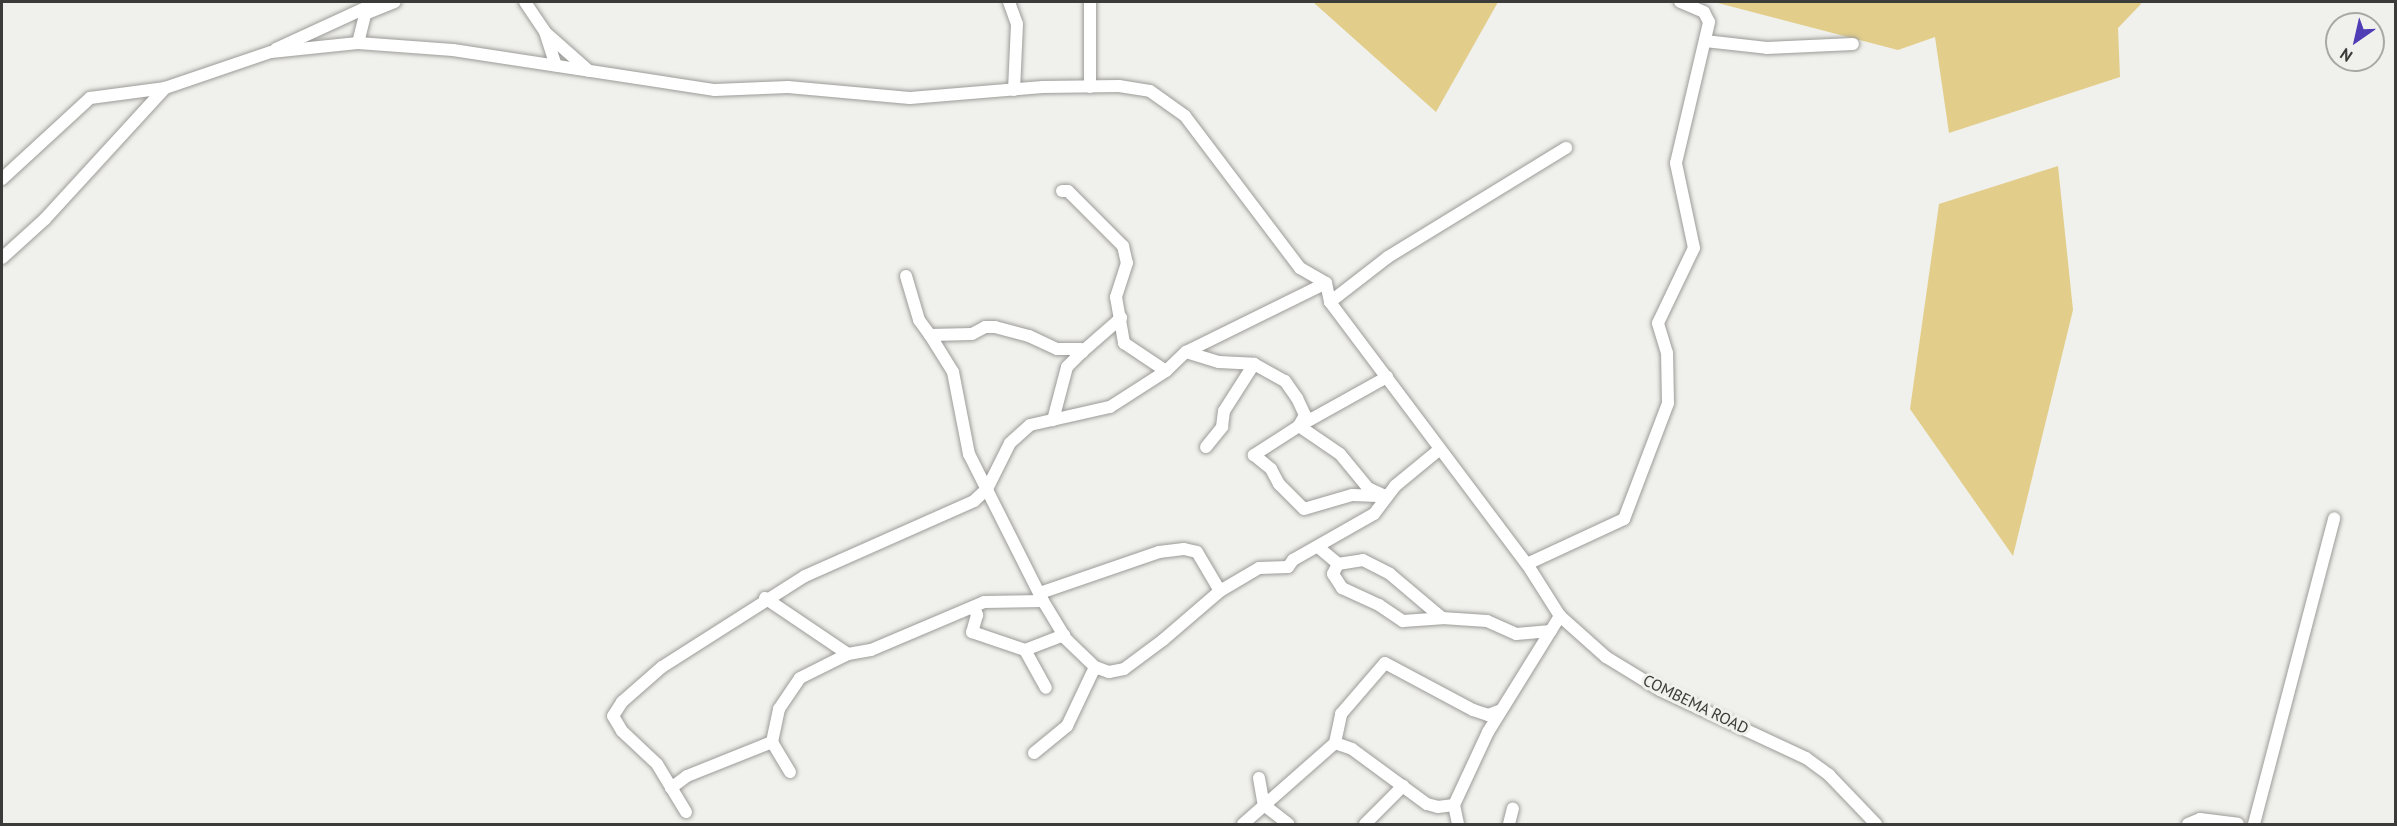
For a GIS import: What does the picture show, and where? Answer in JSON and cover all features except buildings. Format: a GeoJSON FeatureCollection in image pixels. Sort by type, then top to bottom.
{"type":"FeatureCollection","features":[{"type":"Feature","properties":{"kind":"street"},"geometry":{"type":"LineString","coordinates":[[2,179],[8,167],[90,98],[165,88],[271,52],[378,2]]}},
{"type":"Feature","properties":{"kind":"street"},"geometry":{"type":"LineString","coordinates":[[358,43],[365,14],[395,2]]}},
{"type":"Feature","properties":{"kind":"street"},"geometry":{"type":"LineString","coordinates":[[1009,2],[1017,24],[1014,90]]}},
{"type":"Feature","properties":{"kind":"street"},"geometry":{"type":"LineString","coordinates":[[1090,2],[1090,87]]}},
{"type":"Feature","properties":{"kind":"street"},"geometry":{"type":"LineString","coordinates":[[1527,564],[1624,519],[1663,420],[1669,393],[1666,353],[1659,322],[1660,313],[1694,248],[1676,163],[1705,41],[1708,17],[1680,2]]}},
{"type":"Feature","properties":{"kind":"street"},"geometry":{"type":"LineString","coordinates":[[524,3],[545,32],[589,71]]}},
{"type":"Feature","properties":{"kind":"street"},"geometry":{"type":"LineString","coordinates":[[545,32],[556,65]]}},
{"type":"Feature","properties":{"kind":"street"},"geometry":{"type":"LineString","coordinates":[[1705,41],[1767,48],[1853,45]]}},
{"type":"Feature","properties":{"kind":"street"},"geometry":{"type":"LineString","coordinates":[[271,52],[358,43],[507,56],[662,85],[821,90],[910,98],[1014,90],[1137,87],[1169,101],[1185,116],[1300,268],[1326,283],[1330,302],[1388,257],[1566,148]]}},
{"type":"Feature","properties":{"kind":"street"},"geometry":{"type":"LineString","coordinates":[[2,258],[45,219],[165,88]]}},
{"type":"Feature","properties":{"kind":"street"},"geometry":{"type":"LineString","coordinates":[[1062,191],[1068,191],[1123,246],[1127,263],[1116,297],[1124,343],[1148,362],[1166,371]]}},
{"type":"Feature","properties":{"kind":"street"},"geometry":{"type":"LineString","coordinates":[[906,276],[919,320],[953,372],[969,454],[987,489],[994,510],[1064,635],[1095,667],[1109,672],[1124,669],[1220,591],[1259,568],[1288,567],[1293,560],[1374,514],[1385,496],[1440,449]]}},
{"type":"Feature","properties":{"kind":"street"},"geometry":{"type":"LineString","coordinates":[[686,812],[657,764],[616,723],[616,708],[687,648],[756,608],[765,598],[831,562],[974,501],[987,489],[1019,433],[1053,420],[1110,406],[1166,371],[1186,352],[1326,283]]}},
{"type":"Feature","properties":{"kind":"street","name":"COMBEMA ROAD"},"geometry":{"type":"LineString","coordinates":[[1330,302],[1527,564],[1560,616],[1606,657],[1660,690],[1806,758],[1830,775],[1876,825]]}},
{"type":"Feature","properties":{"kind":"street"},"geometry":{"type":"LineString","coordinates":[[1053,420],[1067,367],[1121,318]]}},
{"type":"Feature","properties":{"kind":"street"},"geometry":{"type":"LineString","coordinates":[[930,335],[972,334],[985,327],[995,327],[1029,336],[1057,349],[1080,349],[1082,352]]}},
{"type":"Feature","properties":{"kind":"street"},"geometry":{"type":"LineString","coordinates":[[1186,352],[1219,362],[1254,364],[1285,381],[1305,415],[1299,426]]}},
{"type":"Feature","properties":{"kind":"street"},"geometry":{"type":"LineString","coordinates":[[1206,447],[1222,427],[1224,411],[1254,364]]}},
{"type":"Feature","properties":{"kind":"street"},"geometry":{"type":"LineString","coordinates":[[1385,496],[1352,495],[1304,509],[1271,469],[1254,455],[1299,426],[1387,377]]}},
{"type":"Feature","properties":{"kind":"street"},"geometry":{"type":"LineString","coordinates":[[1299,426],[1340,454],[1368,488],[1385,496]]}},
{"type":"Feature","properties":{"kind":"street"},"geometry":{"type":"LineString","coordinates":[[2254,825],[2334,518]]}},
{"type":"Feature","properties":{"kind":"street"},"geometry":{"type":"LineString","coordinates":[[1318,547],[1338,564],[1364,560],[1390,574],[1442,618]]}},
{"type":"Feature","properties":{"kind":"street"},"geometry":{"type":"LineString","coordinates":[[790,772],[772,742],[788,692],[800,678],[848,654],[871,650],[974,607],[999,599],[1041,597],[1159,552],[1184,549],[1197,552],[1220,591]]}},
{"type":"Feature","properties":{"kind":"street"},"geometry":{"type":"LineString","coordinates":[[1338,564],[1333,574],[1342,588],[1379,605],[1403,621],[1442,618],[1487,621],[1516,634],[1551,631]]}},
{"type":"Feature","properties":{"kind":"street"},"geometry":{"type":"LineString","coordinates":[[765,598],[848,654]]}},
{"type":"Feature","properties":{"kind":"street"},"geometry":{"type":"LineString","coordinates":[[974,607],[977,615],[972,632],[1025,650],[1064,635]]}},
{"type":"Feature","properties":{"kind":"street"},"geometry":{"type":"LineString","coordinates":[[1458,825],[1454,805],[1501,710],[1560,616]]}},
{"type":"Feature","properties":{"kind":"street"},"geometry":{"type":"LineString","coordinates":[[1025,650],[1046,688]]}},
{"type":"Feature","properties":{"kind":"street"},"geometry":{"type":"LineString","coordinates":[[1243,825],[1335,743],[1341,714],[1385,663],[1473,710],[1488,715],[1501,710]]}},
{"type":"Feature","properties":{"kind":"street"},"geometry":{"type":"LineString","coordinates":[[1034,753],[1067,726],[1095,667]]}},
{"type":"Feature","properties":{"kind":"street"},"geometry":{"type":"LineString","coordinates":[[671,788],[687,776],[772,742]]}},
{"type":"Feature","properties":{"kind":"street"},"geometry":{"type":"LineString","coordinates":[[1335,743],[1352,748],[1427,804],[1438,807],[1454,805]]}},
{"type":"Feature","properties":{"kind":"street"},"geometry":{"type":"LineString","coordinates":[[1259,778],[1263,805],[1288,825]]}},
{"type":"Feature","properties":{"kind":"street"},"geometry":{"type":"LineString","coordinates":[[1365,825],[1403,786]]}},
{"type":"Feature","properties":{"kind":"street"},"geometry":{"type":"LineString","coordinates":[[1509,825],[1513,808]]}},
{"type":"Feature","properties":{"kind":"street"},"geometry":{"type":"LineString","coordinates":[[2187,825],[2200,819],[2238,825]]}},
{"type":"Feature","properties":{"kind":"shaded area"},"geometry":{"type":"Polygon","coordinates":[[[1313,2],[1498,2],[1436,112],[1313,2]]]}},
{"type":"Feature","properties":{"kind":"shaded area"},"geometry":{"type":"Polygon","coordinates":[[[1714,2],[2140,2],[2141,4],[2118,28],[2120,77],[1949,133],[1935,37],[1898,50],[1714,2]]]}},
{"type":"Feature","properties":{"kind":"shaded area"},"geometry":{"type":"Polygon","coordinates":[[[2058,166],[2073,310],[2013,556],[1910,409],[1939,204],[2058,166]]]}}]}
